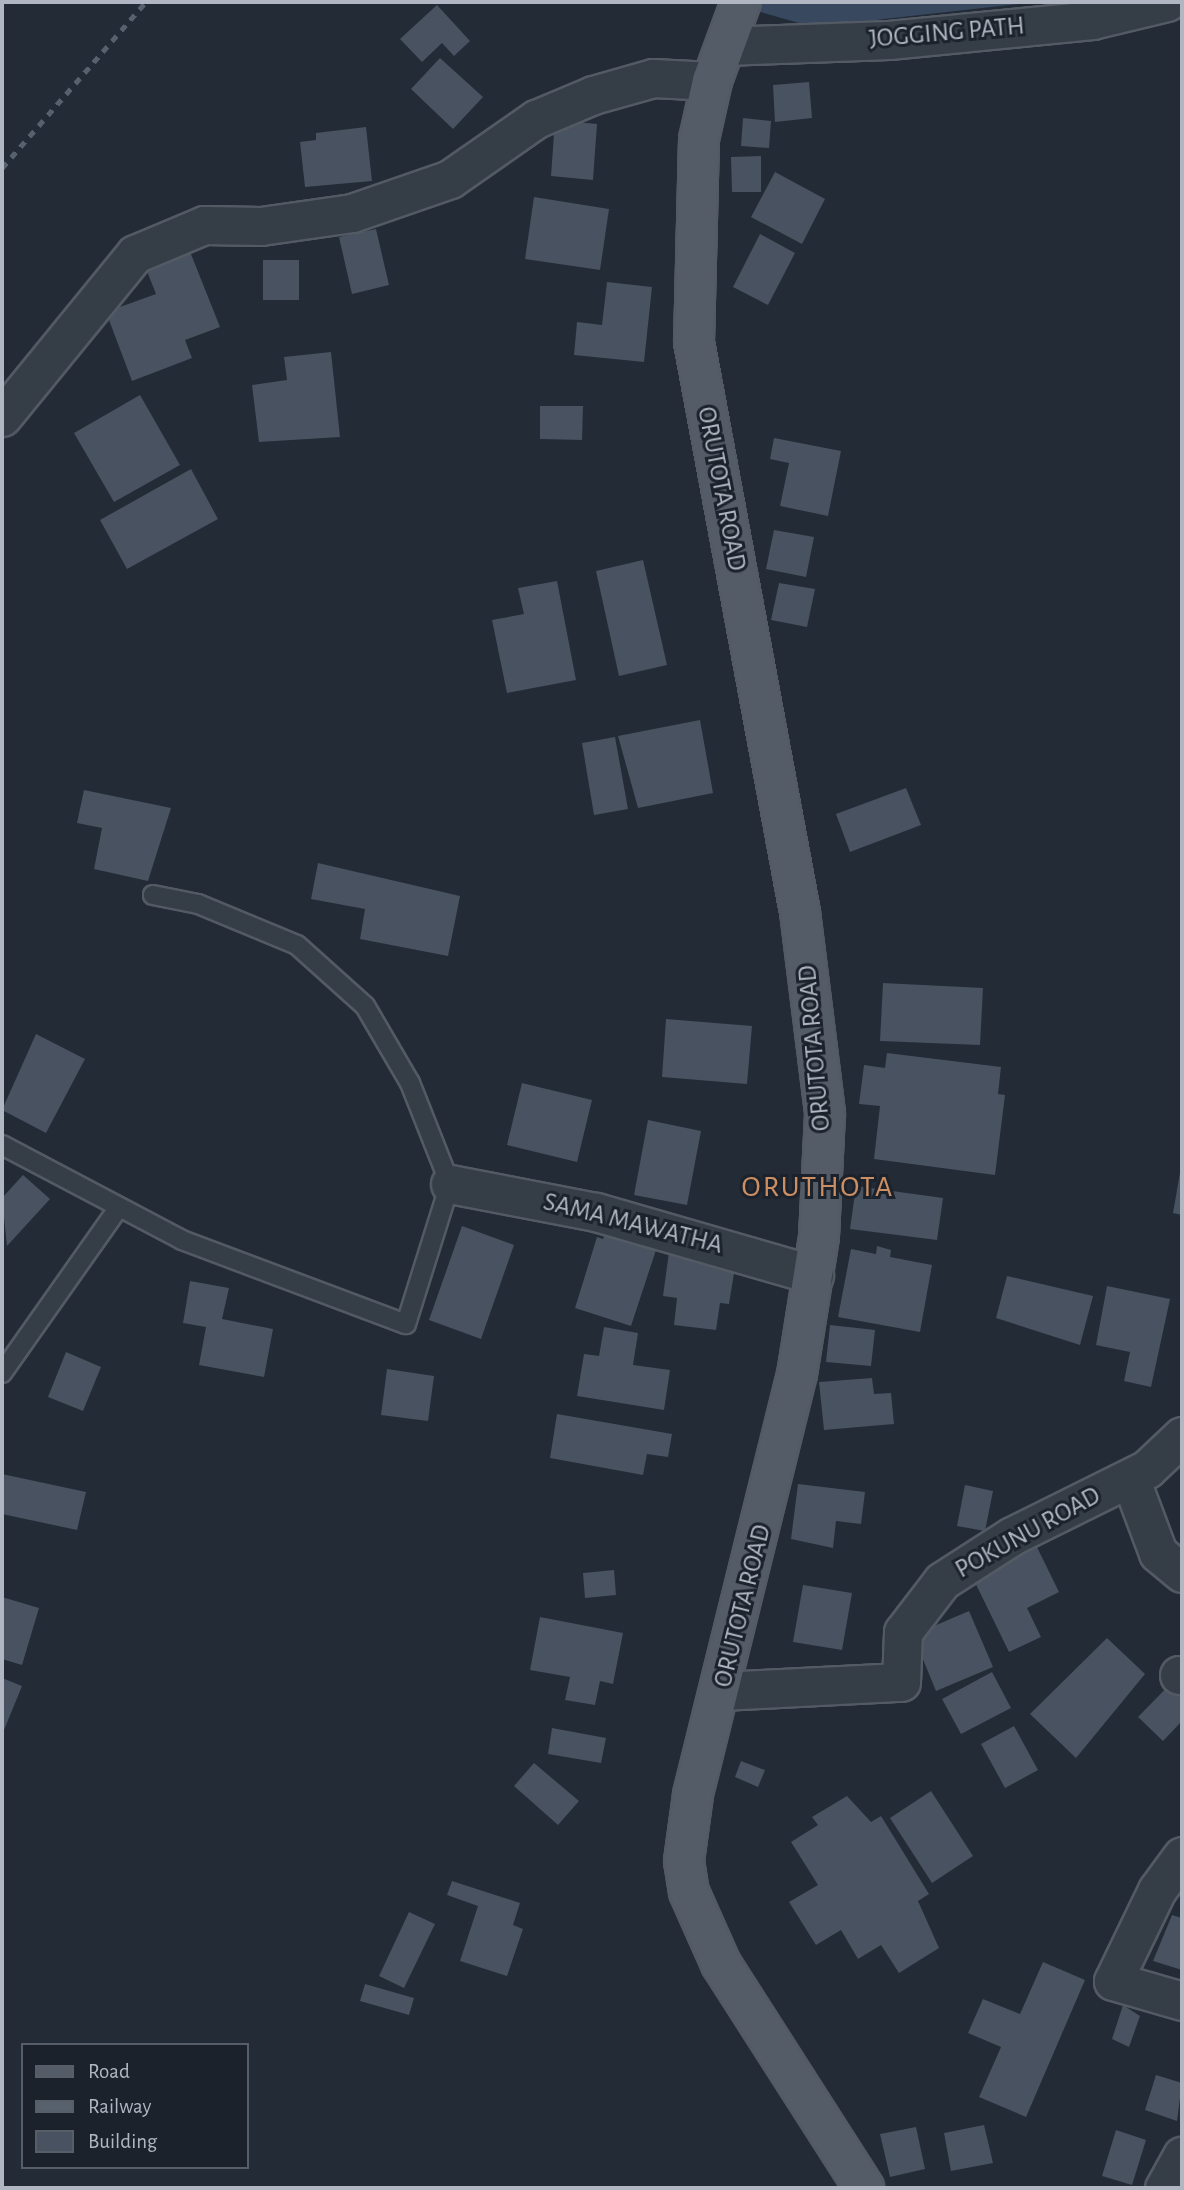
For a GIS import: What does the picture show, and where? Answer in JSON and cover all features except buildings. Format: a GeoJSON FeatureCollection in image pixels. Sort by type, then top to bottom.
{"type":"FeatureCollection","features":[{"type":"Feature","properties":{"kind":"main road","name":"ORUTOTA ROAD"},"geometry":{"type":"LineString","coordinates":[[727,39],[694,198],[694,342],[817,1020],[825,1114],[814,1275],[771,1492],[687,1830],[688,1892],[721,1964],[864,2188]]}},
{"type":"Feature","properties":{"kind":"street","name":"JOGGING PATH"},"geometry":{"type":"LineString","coordinates":[[2,417],[135,254],[204,225],[261,226],[352,213],[450,178],[536,119],[593,94],[653,78],[727,39],[916,38],[1092,20],[1167,2]]}},
{"type":"Feature","properties":{"kind":"street","name":"SAMA MAWATHA"},"geometry":{"type":"LineString","coordinates":[[450,1184],[596,1212],[814,1275]]}},
{"type":"Feature","properties":{"kind":"street","name":"POKUNU ROAD"},"geometry":{"type":"LineString","coordinates":[[722,1691],[901,1682],[903,1632],[942,1581],[1012,1536],[1130,1478],[1182,1436]]}},
{"type":"Feature","properties":{"kind":"street"},"geometry":{"type":"LineString","coordinates":[[1130,1478],[1158,1553],[1182,1573]]}},
{"type":"Feature","properties":{"kind":"street"},"geometry":{"type":"LineString","coordinates":[[1182,1856],[1157,1889],[1113,1980],[1182,2001]]}},
{"type":"Feature","properties":{"kind":"street"},"geometry":{"type":"LineString","coordinates":[[1164,2188],[1182,2156]]}},
{"type":"Feature","properties":{"kind":"lane"},"geometry":{"type":"LineString","coordinates":[[2,1145],[182,1240],[406,1324],[450,1184],[410,1083],[365,1006],[297,945],[198,904],[153,895]]}},
{"type":"Feature","properties":{"kind":"lane"},"geometry":{"type":"LineString","coordinates":[[2,1373],[119,1207]]}},
{"type":"Feature","properties":{"kind":"water"},"geometry":{"type":"Polygon","coordinates":[[[725,2],[1035,2],[813,27],[725,2]]]}},
{"type":"Feature","properties":{"kind":"railway"},"geometry":{"type":"LineString","coordinates":[[2,168],[146,2]]}},
{"type":"Feature","properties":{"kind":"district","name":"ORUTHOTA"},"geometry":{"type":"Point","coordinates":[818,1187]}}]}
